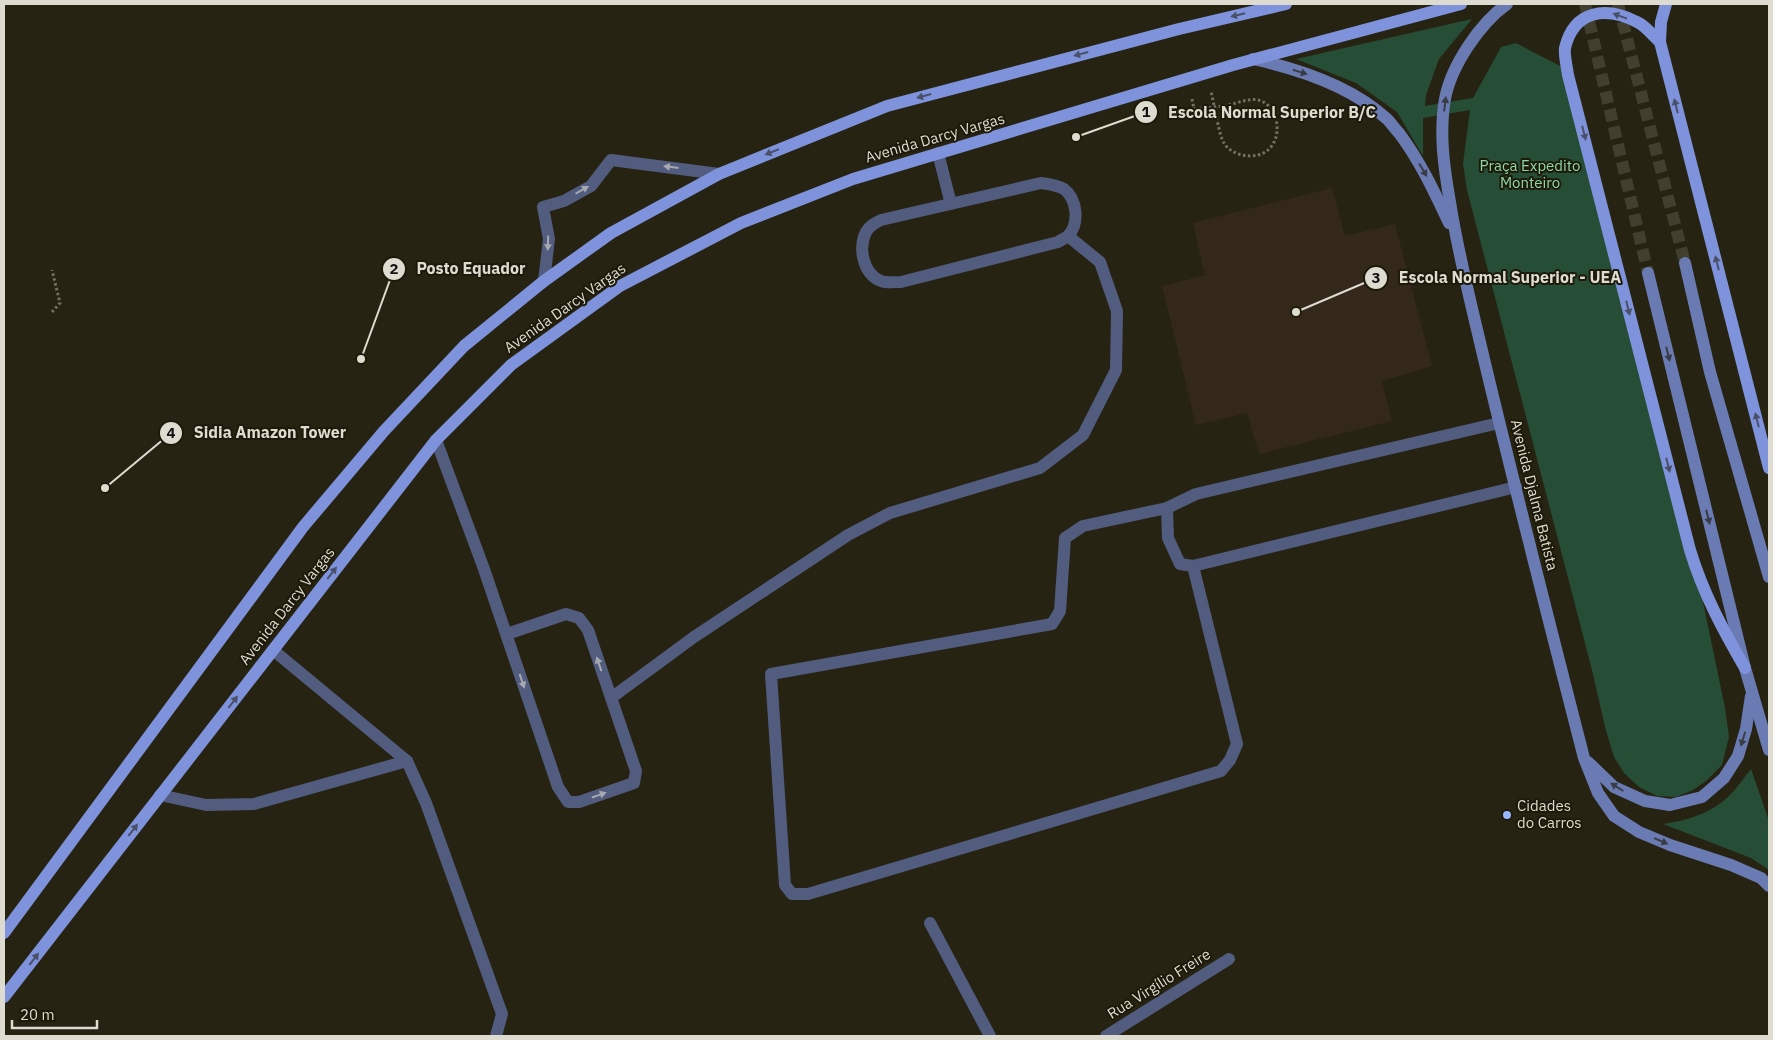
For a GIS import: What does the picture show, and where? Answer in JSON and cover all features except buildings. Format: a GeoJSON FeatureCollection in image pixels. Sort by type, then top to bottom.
{"type":"FeatureCollection","features":[{"type":"Feature","properties":{"kind":"main road","name":"Avenida Darcy Vargas"},"geometry":{"type":"LineString","coordinates":[[4,933],[303,527],[384,431],[464,346],[544,281],[612,233],[719,174],[887,106],[1170,31],[1286,4]]}},
{"type":"Feature","properties":{"kind":"main road","name":"Avenida Darcy Vargas"},"geometry":{"type":"LineString","coordinates":[[4,997],[436,440],[511,365],[620,286],[741,223],[853,179],[1253,59],[1461,4]]}},
{"type":"Feature","properties":{"kind":"main road","name":"Avenida Djalma Batista"},"geometry":{"type":"LineString","coordinates":[[1507,4],[1497,11],[1473,40],[1455,68],[1446,98],[1443,138],[1445,174],[1456,239],[1499,423],[1584,758],[1598,794],[1614,816],[1640,832],[1670,845],[1732,865],[1761,878],[1769,886]]}},
{"type":"Feature","properties":{"kind":"main road"},"geometry":{"type":"LineString","coordinates":[[1666,4],[1661,22],[1660,42],[1769,468]]}},
{"type":"Feature","properties":{"kind":"main road"},"geometry":{"type":"LineString","coordinates":[[1660,42],[1639,23],[1614,13],[1591,14],[1573,27],[1565,49],[1568,75],[1690,550],[1698,576],[1715,614],[1745,668]]}},
{"type":"Feature","properties":{"kind":"main road","name":"Avenida Djalma Batista"},"geometry":{"type":"LineString","coordinates":[[1253,59],[1320,78],[1356,96],[1387,119],[1410,148],[1429,179],[1456,239]]}},
{"type":"Feature","properties":{"kind":"main road"},"geometry":{"type":"LineString","coordinates":[[1685,264],[1710,372],[1769,577]]}},
{"type":"Feature","properties":{"kind":"main road"},"geometry":{"type":"LineString","coordinates":[[1648,273],[1745,668],[1769,750]]}},
{"type":"Feature","properties":{"kind":"main road"},"geometry":{"type":"LineString","coordinates":[[1584,758],[1614,787],[1645,801],[1670,805],[1702,797],[1724,778],[1738,756],[1746,729],[1752,691]]}},
{"type":"Feature","properties":{"kind":"street"},"geometry":{"type":"LineString","coordinates":[[938,153],[951,204]]}},
{"type":"Feature","properties":{"kind":"street"},"geometry":{"type":"LineString","coordinates":[[544,281],[549,239],[543,207],[564,201],[590,186],[611,160],[719,174]]}},
{"type":"Feature","properties":{"kind":"street"},"geometry":{"type":"LineString","coordinates":[[1041,183],[1052,184],[1063,189],[1072,197],[1076,219],[1068,236],[1058,242],[901,282],[880,280],[871,275],[863,256],[863,244],[866,232],[873,224],[881,220],[951,204],[1041,183]]}},
{"type":"Feature","properties":{"kind":"street"},"geometry":{"type":"LineString","coordinates":[[611,698],[694,637],[848,535],[890,513],[1040,468],[1083,436],[1116,370],[1117,311],[1100,262],[1068,236]]}},
{"type":"Feature","properties":{"kind":"street"},"geometry":{"type":"LineString","coordinates":[[1193,566],[1237,744],[1230,760],[1221,771],[808,894],[792,894],[785,885],[771,674],[1052,624],[1060,611],[1065,538],[1083,526],[1166,508],[1196,494],[1499,423]]}},
{"type":"Feature","properties":{"kind":"street"},"geometry":{"type":"LineString","coordinates":[[436,440],[506,634],[558,787],[568,802],[579,802],[634,783],[636,772],[588,630],[579,618],[566,614],[506,634]]}},
{"type":"Feature","properties":{"kind":"street"},"geometry":{"type":"LineString","coordinates":[[1166,508],[1168,538],[1180,564],[1193,566],[1516,487]]}},
{"type":"Feature","properties":{"kind":"street"},"geometry":{"type":"LineString","coordinates":[[273,650],[408,761],[426,803],[502,1014],[496,1036]]}},
{"type":"Feature","properties":{"kind":"street"},"geometry":{"type":"LineString","coordinates":[[160,795],[206,806],[254,804],[408,761]]}},
{"type":"Feature","properties":{"kind":"street"},"geometry":{"type":"LineString","coordinates":[[930,923],[990,1036]]}},
{"type":"Feature","properties":{"kind":"street","name":"Rua Virgílio Freire"},"geometry":{"type":"LineString","coordinates":[[1106,1036],[1229,959]]}},
{"type":"Feature","properties":{"kind":"path"},"geometry":{"type":"LineString","coordinates":[[1187,79],[1194,109],[1229,105],[1248,99],[1265,102],[1277,117],[1277,134],[1269,149],[1255,156],[1238,154],[1224,144],[1220,126]]}},
{"type":"Feature","properties":{"kind":"path"},"geometry":{"type":"LineString","coordinates":[[52,270],[60,303],[52,312]]}},
{"type":"Feature","properties":{"kind":"shaded area"},"geometry":{"type":"Polygon","coordinates":[[[1332,188],[1345,236],[1395,224],[1432,366],[1382,381],[1392,421],[1259,454],[1247,413],[1196,425],[1162,286],[1205,275],[1193,223],[1332,188]]]}},
{"type":"Feature","properties":{"kind":"green space","name":"Praça Expedito Monteiro"},"geometry":{"type":"Polygon","coordinates":[[[1472,19],[1439,59],[1426,95],[1425,106],[1473,98],[1501,47],[1516,43],[1562,67],[1693,553],[1725,708],[1729,737],[1722,765],[1706,781],[1693,790],[1676,797],[1657,796],[1639,787],[1624,773],[1614,757],[1605,727],[1592,670],[1467,190],[1463,164],[1470,110],[1423,118],[1423,156],[1397,112],[1356,83],[1296,59],[1472,19]]]}},
{"type":"Feature","properties":{"kind":"green space"},"geometry":{"type":"Polygon","coordinates":[[[1751,769],[1769,821],[1769,870],[1751,858],[1663,824],[1694,817],[1716,807],[1730,795],[1751,769]]]}},
{"type":"Feature","properties":{"kind":"tunnel"},"geometry":{"type":"LineString","coordinates":[[1585,4],[1648,273]]}},
{"type":"Feature","properties":{"kind":"tunnel"},"geometry":{"type":"LineString","coordinates":[[1618,4],[1685,263]]}},
{"type":"Feature","properties":{"kind":"place","name":"Escola Normal Superior B/C"},"geometry":{"type":"Point","coordinates":[1076,137]}},
{"type":"Feature","properties":{"kind":"place","name":"Escola Normal Superior - UEA"},"geometry":{"type":"Point","coordinates":[1296,312]}},
{"type":"Feature","properties":{"kind":"place","name":"Posto Equador"},"geometry":{"type":"Point","coordinates":[361,359]}},
{"type":"Feature","properties":{"kind":"place","name":"Sidia Amazon Tower"},"geometry":{"type":"Point","coordinates":[105,488]}},
{"type":"Feature","properties":{"kind":"place","name":"Cidades do Carros"},"geometry":{"type":"Point","coordinates":[1507,815]}}]}
